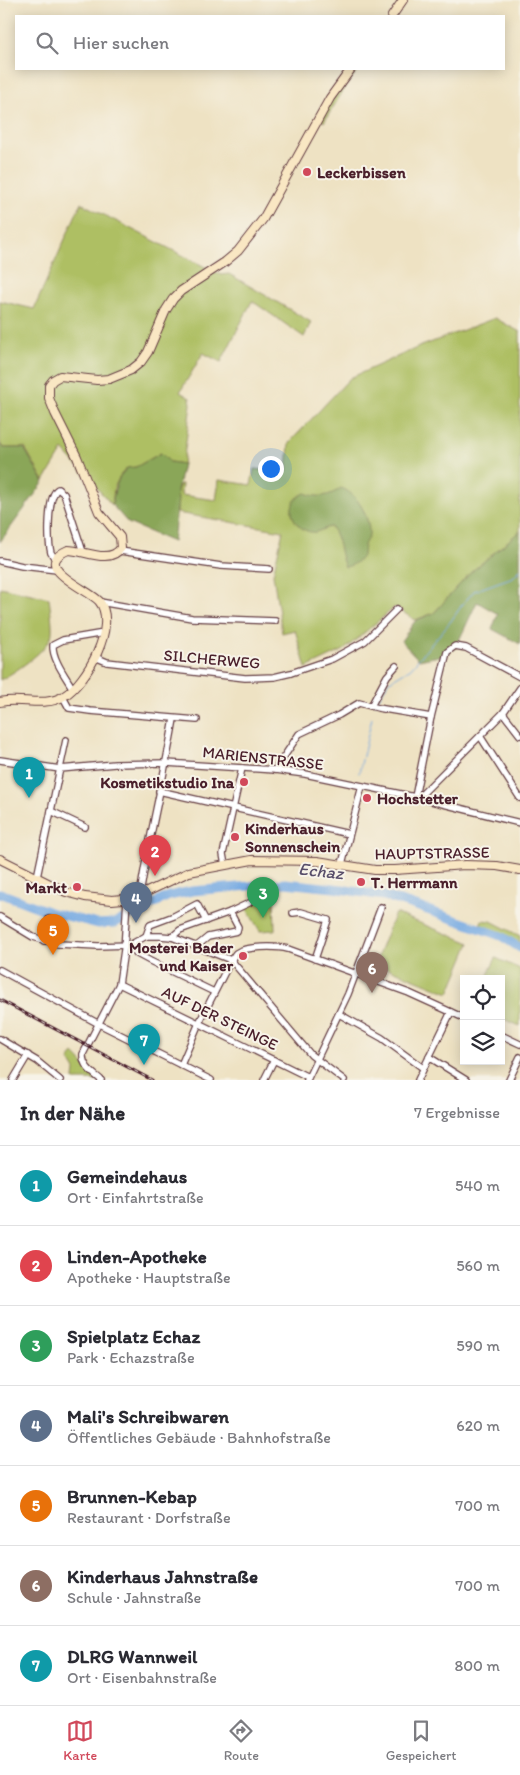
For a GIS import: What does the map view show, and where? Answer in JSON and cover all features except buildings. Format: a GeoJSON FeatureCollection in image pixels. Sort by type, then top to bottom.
{"type":"FeatureCollection","features":[{"type":"Feature","properties":{"kind":"street"},"geometry":{"type":"LineString","coordinates":[[393,15],[402,0]]}},
{"type":"Feature","properties":{"kind":"street"},"geometry":{"type":"LineString","coordinates":[[120,551],[120,537],[99,512],[77,457],[49,398],[49,385],[60,376],[97,380],[109,379],[131,370],[141,362],[148,352],[172,299],[238,251],[263,219],[319,118],[350,70]]}},
{"type":"Feature","properties":{"kind":"street"},"geometry":{"type":"LineString","coordinates":[[56,560],[51,553],[49,520],[53,494],[58,489],[64,494],[83,552]]}},
{"type":"Feature","properties":{"kind":"street"},"geometry":{"type":"LineString","coordinates":[[269,569],[221,566],[120,551],[106,557],[68,550],[61,552],[55,566],[63,577],[85,590],[100,602],[192,618],[275,621]]}},
{"type":"Feature","properties":{"kind":"street"},"geometry":{"type":"LineString","coordinates":[[0,561],[22,566],[57,570]]}},
{"type":"Feature","properties":{"kind":"street"},"geometry":{"type":"LineString","coordinates":[[0,702],[18,700],[49,701],[63,697],[73,689],[87,674],[101,647],[104,633],[104,618],[100,602]]}},
{"type":"Feature","properties":{"kind":"street","name":"SILCHERWEG"},"geometry":{"type":"LineString","coordinates":[[95,657],[108,662],[210,675],[245,678],[274,677],[332,659],[364,640],[397,609]]}},
{"type":"Feature","properties":{"kind":"street"},"geometry":{"type":"LineString","coordinates":[[73,689],[56,658],[54,645],[63,640],[104,633]]}},
{"type":"Feature","properties":{"kind":"street"},"geometry":{"type":"LineString","coordinates":[[416,798],[431,717],[447,652],[454,646],[466,648],[520,677]]}},
{"type":"Feature","properties":{"kind":"street"},"geometry":{"type":"LineString","coordinates":[[370,706],[387,676],[396,666]]}},
{"type":"Feature","properties":{"kind":"street"},"geometry":{"type":"LineString","coordinates":[[416,798],[503,713],[520,688]]}},
{"type":"Feature","properties":{"kind":"street"},"geometry":{"type":"LineString","coordinates":[[63,697],[69,708],[197,720]]}},
{"type":"Feature","properties":{"kind":"street"},"geometry":{"type":"LineString","coordinates":[[275,770],[299,734],[359,703],[431,717]]}},
{"type":"Feature","properties":{"kind":"street"},"geometry":{"type":"LineString","coordinates":[[503,713],[520,735]]}},
{"type":"Feature","properties":{"kind":"street"},"geometry":{"type":"LineString","coordinates":[[140,895],[147,848],[174,719]]}},
{"type":"Feature","properties":{"kind":"street"},"geometry":{"type":"LineString","coordinates":[[480,736],[520,798]]}},
{"type":"Feature","properties":{"kind":"street"},"geometry":{"type":"LineString","coordinates":[[37,877],[66,740]]}},
{"type":"Feature","properties":{"kind":"street","name":"MARIENSTRASSE"},"geometry":{"type":"LineString","coordinates":[[0,760],[60,769],[115,764],[166,763],[275,770],[362,786],[520,822]]}},
{"type":"Feature","properties":{"kind":"street"},"geometry":{"type":"LineString","coordinates":[[225,865],[223,854],[242,768]]}},
{"type":"Feature","properties":{"kind":"street"},"geometry":{"type":"LineString","coordinates":[[342,864],[362,786]]}},
{"type":"Feature","properties":{"kind":"street"},"geometry":{"type":"LineString","coordinates":[[159,791],[349,834]]}},
{"type":"Feature","properties":{"kind":"street"},"geometry":{"type":"LineString","coordinates":[[51,811],[84,827]]}},
{"type":"Feature","properties":{"kind":"street","name":"HAUPTSTRASSE"},"geometry":{"type":"LineString","coordinates":[[0,859],[74,895],[105,900],[128,899],[182,874],[252,860],[317,861],[375,870],[465,865],[496,866],[520,870]]}},
{"type":"Feature","properties":{"kind":"street"},"geometry":{"type":"LineString","coordinates":[[101,1080],[82,1058],[119,984],[128,945],[126,924],[128,899]]}},
{"type":"Feature","properties":{"kind":"street"},"geometry":{"type":"LineString","coordinates":[[172,938],[180,930],[249,903]]}},
{"type":"Feature","properties":{"kind":"street"},"geometry":{"type":"LineString","coordinates":[[146,936],[150,926],[197,904],[206,921]]}},
{"type":"Feature","properties":{"kind":"street"},"geometry":{"type":"LineString","coordinates":[[308,1078],[357,973],[381,907]]}},
{"type":"Feature","properties":{"kind":"street"},"geometry":{"type":"LineString","coordinates":[[197,946],[208,937],[237,931],[238,927],[230,912]]}},
{"type":"Feature","properties":{"kind":"street"},"geometry":{"type":"LineString","coordinates":[[293,913],[301,912],[328,920],[315,958]]}},
{"type":"Feature","properties":{"kind":"street"},"geometry":{"type":"LineString","coordinates":[[0,917],[33,937],[58,944],[128,945],[146,936],[172,938],[231,960],[316,1060],[344,1080]]}},
{"type":"Feature","properties":{"kind":"street"},"geometry":{"type":"LineString","coordinates":[[44,941],[49,919]]}},
{"type":"Feature","properties":{"kind":"street"},"geometry":{"type":"LineString","coordinates":[[128,945],[137,954],[214,992]]}},
{"type":"Feature","properties":{"kind":"street"},"geometry":{"type":"LineString","coordinates":[[181,1065],[214,992],[236,953],[268,947],[288,949],[357,973],[460,1016]]}},
{"type":"Feature","properties":{"kind":"street"},"geometry":{"type":"LineString","coordinates":[[0,970],[98,1024],[211,1080]]}},
{"type":"Feature","properties":{"kind":"street","name":"AUF DER STEINGE"},"geometry":{"type":"LineString","coordinates":[[119,984],[308,1078]]}},
{"type":"Feature","properties":{"kind":"street"},"geometry":{"type":"LineString","coordinates":[[418,1080],[451,1012]]}},
{"type":"Feature","properties":{"kind":"street"},"geometry":{"type":"LineString","coordinates":[[339,1014],[382,1038],[423,1068]]}},
{"type":"Feature","properties":{"kind":"street"},"geometry":{"type":"LineString","coordinates":[[505,1038],[520,1044]]}},
{"type":"Feature","properties":{"kind":"street"},"geometry":{"type":"LineString","coordinates":[[0,1039],[28,1055],[60,1080]]}},
{"type":"Feature","properties":{"kind":"street"},"geometry":{"type":"LineString","coordinates":[[13,1080],[28,1055]]}},
{"type":"Feature","properties":{"kind":"street"},"geometry":{"type":"LineString","coordinates":[[429,1057],[466,1080]]}},
{"type":"Feature","properties":{"kind":"street"},"geometry":{"type":"LineString","coordinates":[[509,1080],[520,1057]]}},
{"type":"Feature","properties":{"kind":"street"},"geometry":{"type":"LineString","coordinates":[[264,1080],[274,1060]]}},
{"type":"Feature","properties":{"kind":"green space"},"geometry":{"type":"Polygon","coordinates":[[[350,70],[358,70],[324,122],[319,118],[350,70]]]}},
{"type":"Feature","properties":{"kind":"green space"},"geometry":{"type":"Polygon","coordinates":[[[81,203],[221,275],[229,274],[311,322],[304,337],[252,301],[221,362],[203,353],[180,392],[190,398],[191,404],[183,464],[170,462],[161,453],[136,467],[127,468],[120,476],[114,488],[112,505],[63,450],[44,481],[25,448],[3,448],[0,443],[0,301],[34,309],[81,203]]]}},
{"type":"Feature","properties":{"kind":"green space"},"geometry":{"type":"Polygon","coordinates":[[[495,318],[520,332],[520,531],[470,573],[434,613],[415,620],[395,607],[344,650],[306,668],[295,630],[282,633],[273,574],[283,531],[177,513],[177,491],[180,484],[182,484],[181,495],[216,500],[219,480],[251,485],[254,469],[287,472],[289,443],[350,378],[419,347],[495,318]]]}},
{"type":"Feature","properties":{"kind":"green space"},"geometry":{"type":"Polygon","coordinates":[[[0,444],[3,448],[24,448],[44,482],[0,542],[0,444]]]}},
{"type":"Feature","properties":{"kind":"green space"},"geometry":{"type":"Polygon","coordinates":[[[161,453],[170,462],[183,464],[177,491],[178,500],[173,542],[128,523],[112,505],[120,476],[127,468],[136,467],[161,453]]]}},
{"type":"Feature","properties":{"kind":"green space"},"geometry":{"type":"Polygon","coordinates":[[[341,488],[352,495],[361,506],[367,519],[369,534],[362,557],[356,563],[345,567],[336,536],[331,527],[316,532],[309,532],[297,524],[292,511],[297,498],[305,493],[324,496],[341,488]]]}},
{"type":"Feature","properties":{"kind":"green space"},"geometry":{"type":"Polygon","coordinates":[[[520,531],[520,644],[492,629],[498,614],[477,602],[455,649],[444,655],[419,660],[401,641],[415,621],[434,613],[470,573],[520,531]]]}},
{"type":"Feature","properties":{"kind":"green space"},"geometry":{"type":"Polygon","coordinates":[[[0,587],[49,598],[52,629],[48,643],[36,655],[0,680],[0,587]]]}},
{"type":"Feature","properties":{"kind":"green space"},"geometry":{"type":"Polygon","coordinates":[[[274,895],[275,930],[260,931],[245,906],[263,897],[274,895]]]}},
{"type":"Feature","properties":{"kind":"green space"},"geometry":{"type":"Polygon","coordinates":[[[395,913],[470,943],[449,993],[375,963],[395,913]]]}},
{"type":"Feature","properties":{"kind":"green space"},"geometry":{"type":"Polygon","coordinates":[[[482,920],[491,921],[520,936],[520,948],[501,936],[479,928],[482,920]]]}},
{"type":"Feature","properties":{"kind":"green space"},"geometry":{"type":"Polygon","coordinates":[[[496,958],[520,969],[520,1026],[505,1020],[505,975],[488,975],[496,958]]]}},
{"type":"Feature","properties":{"kind":"green space"},"geometry":{"type":"Polygon","coordinates":[[[74,1054],[98,1080],[74,1080],[75,1070],[69,1060],[74,1054]]]}},
{"type":"Feature","properties":{"kind":"waterway"},"geometry":{"type":"LineString","coordinates":[[376,704],[388,682],[411,668],[474,591],[513,577],[520,570]]}},
{"type":"Feature","properties":{"kind":"waterway"},"geometry":{"type":"LineString","coordinates":[[359,773],[372,718]]}},
{"type":"Feature","properties":{"kind":"waterway","name":"Echaz"},"geometry":{"type":"LineString","coordinates":[[0,893],[50,912],[98,924],[115,923],[169,896],[192,891],[285,883],[334,888],[384,896],[416,906],[501,936],[520,948]]}},
{"type":"Feature","properties":{"kind":"railway"},"geometry":{"type":"LineString","coordinates":[[0,1000],[152,1080]]}},
{"type":"Feature","properties":{"kind":"place","name":"Leckerbissen"},"geometry":{"type":"Point","coordinates":[307,172]}},
{"type":"Feature","properties":{"kind":"place","name":"Kosmetikstudio Ina"},"geometry":{"type":"Point","coordinates":[244,782]}},
{"type":"Feature","properties":{"kind":"place","name":"Gemeindehaus"},"geometry":{"type":"Point","coordinates":[29,798]}},
{"type":"Feature","properties":{"kind":"place","name":"Hochstetter"},"geometry":{"type":"Point","coordinates":[367,798]}},
{"type":"Feature","properties":{"kind":"place","name":"Kinderhaus Sonnenschein"},"geometry":{"type":"Point","coordinates":[235,837]}},
{"type":"Feature","properties":{"kind":"place","name":"Linden-Apotheke"},"geometry":{"type":"Point","coordinates":[155,876]}},
{"type":"Feature","properties":{"kind":"place","name":"T. Herrmann"},"geometry":{"type":"Point","coordinates":[361,882]}},
{"type":"Feature","properties":{"kind":"place","name":"Markt"},"geometry":{"type":"Point","coordinates":[77,887]}},
{"type":"Feature","properties":{"kind":"place","name":"Spielplatz Echaz"},"geometry":{"type":"Point","coordinates":[263,918]}},
{"type":"Feature","properties":{"kind":"place","name":"Mali's Schreibwaren"},"geometry":{"type":"Point","coordinates":[136,923]}},
{"type":"Feature","properties":{"kind":"place","name":"Brunnen-Kebap"},"geometry":{"type":"Point","coordinates":[53,955]}},
{"type":"Feature","properties":{"kind":"place","name":"Mosterei Bader und Kaiser"},"geometry":{"type":"Point","coordinates":[243,956]}},
{"type":"Feature","properties":{"kind":"place","name":"Kinderhaus Jahnstraße"},"geometry":{"type":"Point","coordinates":[372,993]}},
{"type":"Feature","properties":{"kind":"place","name":"DLRG Wannweil"},"geometry":{"type":"Point","coordinates":[144,1065]}}]}
